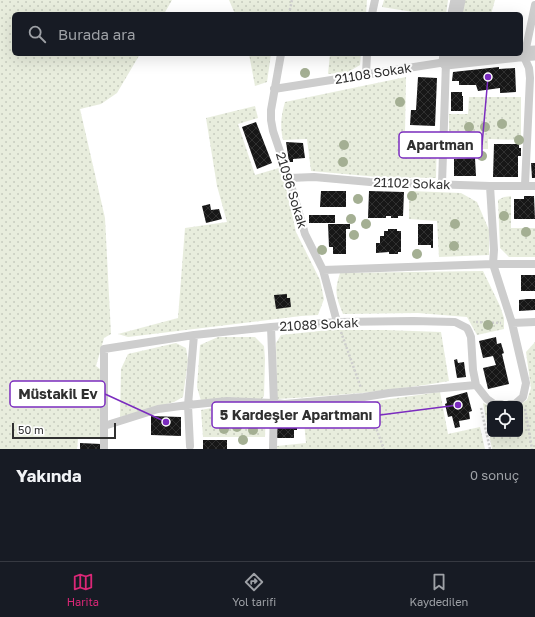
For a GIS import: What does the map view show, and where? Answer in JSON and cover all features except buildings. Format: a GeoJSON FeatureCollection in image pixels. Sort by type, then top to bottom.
{"type":"FeatureCollection","features":[{"type":"Feature","properties":{"kind":"street"},"geometry":{"type":"LineString","coordinates":[[456,12],[458,0]]}},
{"type":"Feature","properties":{"kind":"street","name":"21108 Sokak"},"geometry":{"type":"LineString","coordinates":[[447,58],[486,56]]}},
{"type":"Feature","properties":{"kind":"lane"},"geometry":{"type":"LineString","coordinates":[[372,12],[375,0]]}},
{"type":"Feature","properties":{"kind":"lane"},"geometry":{"type":"LineString","coordinates":[[525,185],[530,78],[525,54],[535,5]]}},
{"type":"Feature","properties":{"kind":"lane","name":"21096 Sokak"},"geometry":{"type":"LineString","coordinates":[[281,56],[271,110],[273,131],[289,178],[305,234],[323,270],[337,322]]}},
{"type":"Feature","properties":{"kind":"lane"},"geometry":{"type":"LineString","coordinates":[[366,74],[367,56]]}},
{"type":"Feature","properties":{"kind":"lane"},"geometry":{"type":"LineString","coordinates":[[442,184],[447,58]]}},
{"type":"Feature","properties":{"kind":"lane","name":"21108 Sokak"},"geometry":{"type":"LineString","coordinates":[[274,89],[366,74],[447,58]]}},
{"type":"Feature","properties":{"kind":"lane","name":"21102 Sokak"},"geometry":{"type":"LineString","coordinates":[[289,178],[314,177],[370,182],[535,186]]}},
{"type":"Feature","properties":{"kind":"lane"},"geometry":{"type":"LineString","coordinates":[[490,186],[494,250],[493,264],[512,323],[526,383],[523,397],[518,401]]}},
{"type":"Feature","properties":{"kind":"lane"},"geometry":{"type":"LineString","coordinates":[[323,270],[535,264]]}},
{"type":"Feature","properties":{"kind":"lane","name":"21088 Sokak"},"geometry":{"type":"LineString","coordinates":[[104,426],[104,349],[194,335],[271,327],[337,322],[456,322]]}},
{"type":"Feature","properties":{"kind":"lane"},"geometry":{"type":"LineString","coordinates":[[456,322],[467,328],[469,332],[471,338],[472,370],[476,384],[490,401]]}},
{"type":"Feature","properties":{"kind":"lane"},"geometry":{"type":"LineString","coordinates":[[512,323],[535,322]]}},
{"type":"Feature","properties":{"kind":"lane"},"geometry":{"type":"LineString","coordinates":[[271,327],[274,403],[273,449]]}},
{"type":"Feature","properties":{"kind":"lane"},"geometry":{"type":"LineString","coordinates":[[190,446],[188,405],[194,335]]}},
{"type":"Feature","properties":{"kind":"lane"},"geometry":{"type":"LineString","coordinates":[[104,449],[104,426],[158,409],[228,402],[285,404],[476,384]]}},
{"type":"Feature","properties":{"kind":"path"},"geometry":{"type":"LineString","coordinates":[[289,12],[292,0]]}},
{"type":"Feature","properties":{"kind":"path"},"geometry":{"type":"LineString","coordinates":[[456,322],[512,323]]}},
{"type":"Feature","properties":{"kind":"path"},"geometry":{"type":"LineString","coordinates":[[523,397],[532,449]]}},
{"type":"Feature","properties":{"kind":"path"},"geometry":{"type":"LineString","coordinates":[[481,407],[490,449]]}},
{"type":"Feature","properties":{"kind":"green space"},"geometry":{"type":"Polygon","coordinates":[[[0,0],[172,0],[165,12],[12,12],[12,56],[139,56],[117,93],[101,104],[80,109],[105,218],[111,334],[104,338],[96,366],[100,369],[100,439],[78,439],[77,449],[0,449],[0,0]]]}},
{"type":"Feature","properties":{"kind":"green space"},"geometry":{"type":"Polygon","coordinates":[[[229,0],[367,0],[366,12],[234,12],[229,0]]]}},
{"type":"Feature","properties":{"kind":"green space"},"geometry":{"type":"Polygon","coordinates":[[[384,0],[448,0],[446,12],[413,12],[382,7],[384,0]]]}},
{"type":"Feature","properties":{"kind":"green space"},"geometry":{"type":"Polygon","coordinates":[[[465,0],[495,0],[492,12],[462,12],[465,0]]]}},
{"type":"Feature","properties":{"kind":"green space"},"geometry":{"type":"Polygon","coordinates":[[[249,56],[271,56],[267,82],[255,86],[249,56]]]}},
{"type":"Feature","properties":{"kind":"green space"},"geometry":{"type":"Polygon","coordinates":[[[330,56],[361,56],[360,65],[348,72],[328,74],[330,56]]]}},
{"type":"Feature","properties":{"kind":"green space"},"geometry":{"type":"Polygon","coordinates":[[[406,77],[405,131],[437,133],[436,178],[378,177],[311,171],[307,139],[283,140],[281,121],[285,102],[406,77]]]}},
{"type":"Feature","properties":{"kind":"green space"},"geometry":{"type":"Polygon","coordinates":[[[469,97],[521,97],[521,140],[488,139],[488,149],[449,149],[449,114],[468,114],[469,97]]]}},
{"type":"Feature","properties":{"kind":"green space"},"geometry":{"type":"Polygon","coordinates":[[[255,106],[258,118],[238,124],[255,175],[279,168],[286,188],[296,232],[320,280],[324,299],[318,315],[128,337],[118,334],[178,318],[185,228],[227,222],[217,186],[206,118],[255,106]]]}},
{"type":"Feature","properties":{"kind":"green space"},"geometry":{"type":"Polygon","coordinates":[[[409,191],[461,193],[477,202],[489,230],[489,255],[439,257],[437,221],[409,219],[409,191]]]}},
{"type":"Feature","properties":{"kind":"green space"},"geometry":{"type":"Polygon","coordinates":[[[511,196],[511,228],[535,228],[535,257],[509,257],[500,248],[498,200],[511,196]]]}},
{"type":"Feature","properties":{"kind":"green space"},"geometry":{"type":"Polygon","coordinates":[[[483,271],[500,306],[504,318],[504,329],[477,335],[467,317],[418,313],[343,314],[336,289],[340,273],[483,271]]]}},
{"type":"Feature","properties":{"kind":"green space"},"geometry":{"type":"Polygon","coordinates":[[[329,330],[441,332],[449,381],[364,393],[277,399],[276,343],[281,335],[329,330]]]}},
{"type":"Feature","properties":{"kind":"green space"},"geometry":{"type":"Polygon","coordinates":[[[218,337],[255,337],[264,346],[264,396],[262,399],[201,401],[197,387],[200,345],[218,337]]]}},
{"type":"Feature","properties":{"kind":"green space"},"geometry":{"type":"Polygon","coordinates":[[[535,342],[535,449],[492,449],[490,437],[523,437],[523,402],[527,400],[531,388],[526,352],[535,342]]]}},
{"type":"Feature","properties":{"kind":"green space"},"geometry":{"type":"Polygon","coordinates":[[[176,343],[186,348],[188,360],[183,397],[174,402],[120,417],[121,369],[128,354],[176,343]]]}},
{"type":"Feature","properties":{"kind":"green space"},"geometry":{"type":"Polygon","coordinates":[[[440,392],[448,434],[480,427],[485,449],[277,449],[277,446],[306,443],[303,411],[440,392]]]}},
{"type":"Feature","properties":{"kind":"green space"},"geometry":{"type":"Polygon","coordinates":[[[483,403],[487,405],[487,423],[483,403]]]}},
{"type":"Feature","properties":{"kind":"green space"},"geometry":{"type":"Polygon","coordinates":[[[231,404],[266,408],[265,437],[203,437],[201,410],[231,404]]]}},
{"type":"Feature","properties":{"kind":"place","name":"Apartman"},"geometry":{"type":"Point","coordinates":[488,77]}},
{"type":"Feature","properties":{"kind":"place","name":"5 Kardeşler Apartmanı"},"geometry":{"type":"Point","coordinates":[458,405]}},
{"type":"Feature","properties":{"kind":"place","name":"Müstakil Ev"},"geometry":{"type":"Point","coordinates":[166,422]}}]}
